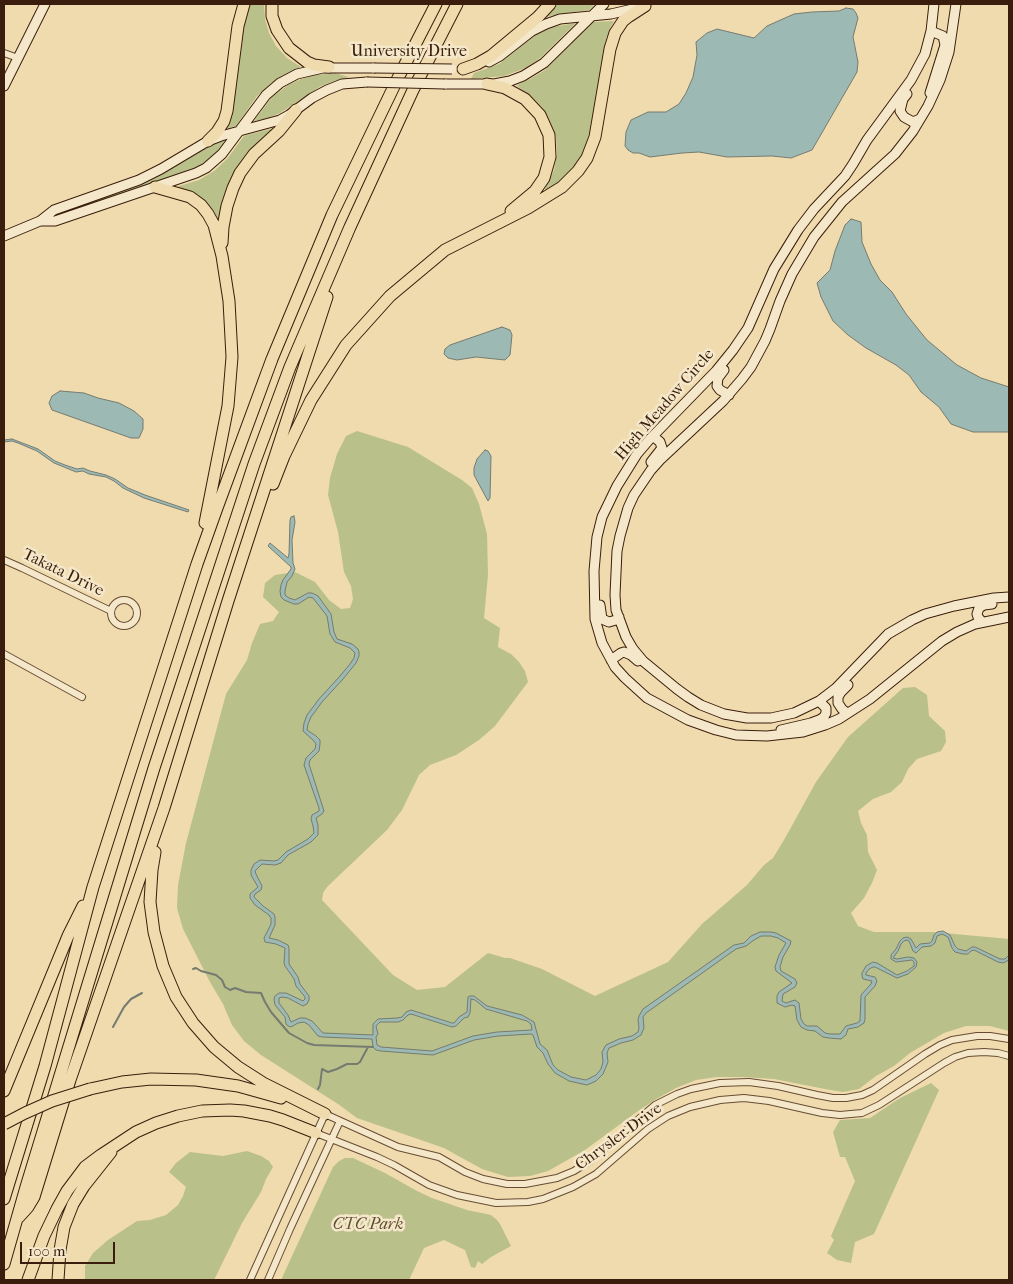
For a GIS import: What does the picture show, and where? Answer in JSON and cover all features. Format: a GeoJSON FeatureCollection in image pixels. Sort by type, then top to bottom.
{"type":"FeatureCollection","features":[{"type":"Feature","properties":{"kind":"highway"},"geometry":{"type":"LineString","coordinates":[[208,141],[224,121],[227,111],[238,26],[244,4]]}},
{"type":"Feature","properties":{"kind":"highway"},"geometry":{"type":"LineString","coordinates":[[272,4],[272,16],[276,30],[288,48],[307,62],[329,67]]}},
{"type":"Feature","properties":{"kind":"highway"},"geometry":{"type":"LineString","coordinates":[[4,1199],[45,1066],[93,887],[197,564],[272,359],[332,215],[436,4]]}},
{"type":"Feature","properties":{"kind":"highway"},"geometry":{"type":"LineString","coordinates":[[4,1264],[154,768],[254,464],[290,367],[350,227],[413,90],[457,4]]}},
{"type":"Feature","properties":{"kind":"highway"},"geometry":{"type":"LineString","coordinates":[[458,69],[478,64],[491,56],[538,17],[550,4]]}},
{"type":"Feature","properties":{"kind":"highway"},"geometry":{"type":"LineString","coordinates":[[228,601],[284,456],[311,400],[346,345],[390,296],[445,250],[528,208],[568,182],[583,164],[595,136],[610,49],[615,33],[628,17],[647,5]]}},
{"type":"Feature","properties":{"kind":"highway"},"geometry":{"type":"LineString","coordinates":[[487,84],[511,90],[536,109],[549,135],[550,150],[547,172],[535,191],[492,226]]}},
{"type":"Feature","properties":{"kind":"highway"},"geometry":{"type":"LineString","coordinates":[[222,256],[225,213],[230,196],[244,166],[279,131],[296,110]]}},
{"type":"Feature","properties":{"kind":"highway"},"geometry":{"type":"LineString","coordinates":[[155,187],[190,197],[201,205],[208,214],[214,225],[222,256],[231,318],[232,371],[225,422],[197,564]]}},
{"type":"Feature","properties":{"kind":"highway"},"geometry":{"type":"LineString","coordinates":[[16,1220],[34,1197],[70,1080],[164,808],[228,601],[350,227]]}},
{"type":"Feature","properties":{"kind":"highway"},"geometry":{"type":"LineString","coordinates":[[164,808],[152,870],[150,902],[154,932],[163,966],[176,997],[193,1024],[228,1060],[250,1075],[325,1114]]}},
{"type":"Feature","properties":{"kind":"highway"},"geometry":{"type":"LineString","coordinates":[[4,1091],[68,936],[93,887]]}},
{"type":"Feature","properties":{"kind":"highway"},"geometry":{"type":"LineString","coordinates":[[4,1124],[52,1101],[90,1089],[122,1082],[150,1079],[196,1080],[238,1086],[264,1092],[325,1114]]}},
{"type":"Feature","properties":{"kind":"highway"},"geometry":{"type":"LineString","coordinates":[[28,1280],[44,1236],[67,1191],[85,1167],[136,1132],[167,1119],[189,1113],[230,1110],[256,1113],[283,1120],[316,1133]]}},
{"type":"Feature","properties":{"kind":"highway"},"geometry":{"type":"LineString","coordinates":[[58,1280],[64,1228],[73,1204],[84,1186],[116,1144]]}},
{"type":"Feature","properties":{"kind":"street"},"geometry":{"type":"LineString","coordinates":[[4,86],[45,4]]}},
{"type":"Feature","properties":{"kind":"street","name":"University Drive"},"geometry":{"type":"LineString","coordinates":[[4,236],[40,221],[54,210],[154,173],[208,141],[273,122],[288,115],[326,90],[342,84],[366,82],[487,84],[510,81],[523,76],[538,68],[604,4]]}},
{"type":"Feature","properties":{"kind":"street","name":"High Meadow Circle"},"geometry":{"type":"LineString","coordinates":[[934,4],[931,30],[925,54],[911,80],[867,140],[845,176],[814,209],[794,236],[774,270],[748,328],[733,350],[716,371],[637,454],[608,502],[597,537],[595,556],[595,619],[602,643],[611,660],[625,678],[647,698],[688,720],[716,730],[736,735],[767,736],[803,732],[839,719],[870,699],[942,640],[982,622],[1009,617]]}},
{"type":"Feature","properties":{"kind":"street","name":"High Meadow Circle"},"geometry":{"type":"LineString","coordinates":[[956,4],[949,52],[940,80],[928,106],[913,131],[895,154],[842,202],[814,237],[792,274],[770,329],[742,379],[729,395],[660,460],[634,495],[621,530],[617,551],[615,595],[626,637],[633,649],[643,660],[688,697],[701,705],[724,714],[752,718],[782,716],[799,711],[819,701],[836,688],[888,634],[912,620],[925,614],[954,606],[1009,597]]}},
{"type":"Feature","properties":{"kind":"street","name":"University Drive"},"geometry":{"type":"LineString","coordinates":[[40,221],[55,220],[188,177],[206,168],[222,154],[260,102],[272,89],[297,74],[329,67],[458,69],[478,66],[507,52],[532,31],[546,24],[560,19],[622,12],[647,5]]}},
{"type":"Feature","properties":{"kind":"street"},"geometry":{"type":"LineString","coordinates":[[928,106],[930,90],[945,45],[943,36],[931,30]]}},
{"type":"Feature","properties":{"kind":"street"},"geometry":{"type":"LineString","coordinates":[[4,52],[18,58]]}},
{"type":"Feature","properties":{"kind":"street"},"geometry":{"type":"LineString","coordinates":[[920,119],[913,122],[904,117],[900,111],[903,99],[924,67],[925,54]]}},
{"type":"Feature","properties":{"kind":"street"},"geometry":{"type":"LineString","coordinates":[[729,395],[720,390],[718,378],[748,337],[748,328]]}},
{"type":"Feature","properties":{"kind":"street"},"geometry":{"type":"LineString","coordinates":[[628,508],[630,491],[640,475],[662,448],[660,442],[653,436]]}},
{"type":"Feature","properties":{"kind":"street"},"geometry":{"type":"LineString","coordinates":[[595,556],[600,566],[600,608],[602,619],[609,622],[616,620],[619,616]]}},
{"type":"Feature","properties":{"kind":"street","name":"Takata Drive"},"geometry":{"type":"LineString","coordinates":[[4,560],[111,611]]}},
{"type":"Feature","properties":{"kind":"street"},"geometry":{"type":"LineString","coordinates":[[125,600],[133,604],[136,609],[136,616],[131,623],[122,625],[114,622],[111,611],[116,602],[125,600]]}},
{"type":"Feature","properties":{"kind":"street"},"geometry":{"type":"LineString","coordinates":[[982,622],[977,614],[979,608],[984,605],[1009,602]]}},
{"type":"Feature","properties":{"kind":"street"},"geometry":{"type":"LineString","coordinates":[[848,713],[838,703],[838,697],[875,656],[888,634]]}},
{"type":"Feature","properties":{"kind":"street"},"geometry":{"type":"LineString","coordinates":[[611,660],[621,653],[628,653],[674,693],[688,697]]}},
{"type":"Feature","properties":{"kind":"street"},"geometry":{"type":"LineString","coordinates":[[4,654],[82,697]]}},
{"type":"Feature","properties":{"kind":"street"},"geometry":{"type":"LineString","coordinates":[[767,736],[775,731],[819,720],[824,717],[826,708],[819,701]]}},
{"type":"Feature","properties":{"kind":"street","name":"Chrysler Drive"},"geometry":{"type":"LineString","coordinates":[[325,1114],[398,1147],[439,1157],[483,1179],[507,1184],[530,1184],[557,1178],[574,1171],[590,1161],[655,1105],[691,1088],[720,1083],[749,1082],[846,1098],[862,1095],[873,1090],[925,1054],[952,1040],[977,1036],[1009,1039]]}},
{"type":"Feature","properties":{"kind":"street","name":"Chrysler Drive"},"geometry":{"type":"LineString","coordinates":[[316,1133],[394,1165],[429,1185],[457,1195],[496,1203],[528,1202],[543,1199],[568,1189],[596,1174],[648,1129],[668,1116],[690,1107],[720,1100],[744,1098],[769,1100],[822,1113],[840,1115],[862,1113],[879,1105],[944,1063],[955,1058],[984,1052],[1009,1056]]}},
{"type":"Feature","properties":{"kind":"street"},"geometry":{"type":"LineString","coordinates":[[250,1280],[325,1114]]}},
{"type":"Feature","properties":{"kind":"street"},"geometry":{"type":"LineString","coordinates":[[268,1280],[340,1121]]}},
{"type":"Feature","properties":{"kind":"green space"},"geometry":{"type":"Polygon","coordinates":[[[248,4],[264,4],[265,19],[269,33],[276,46],[287,58],[301,67],[271,83],[257,96],[236,126],[224,129],[242,22],[248,4]]]}},
{"type":"Feature","properties":{"kind":"green space"},"geometry":{"type":"Polygon","coordinates":[[[556,4],[595,4],[589,10],[545,17],[556,4]]]}},
{"type":"Feature","properties":{"kind":"green space"},"geometry":{"type":"Polygon","coordinates":[[[614,21],[606,39],[591,128],[582,155],[574,167],[547,191],[545,189],[554,170],[557,154],[554,130],[543,108],[517,85],[545,70],[593,22],[614,21]]]}},
{"type":"Feature","properties":{"kind":"green space"},"geometry":{"type":"Polygon","coordinates":[[[576,23],[540,58],[526,68],[504,76],[471,79],[474,73],[499,64],[537,34],[552,27],[576,23]]]}},
{"type":"Feature","properties":{"kind":"green space"},"geometry":{"type":"Polygon","coordinates":[[[335,73],[349,77],[321,86],[280,113],[254,121],[272,97],[288,85],[314,75],[335,73]]]}},
{"type":"Feature","properties":{"kind":"green space"},"geometry":{"type":"Polygon","coordinates":[[[274,128],[264,138],[219,221],[176,187],[199,180],[214,171],[227,159],[244,136],[274,128]]]}},
{"type":"Feature","properties":{"kind":"green space"},"geometry":{"type":"Polygon","coordinates":[[[226,140],[210,159],[194,169],[53,217],[61,212],[142,184],[206,147],[226,140]]]}},
{"type":"Feature","properties":{"kind":"green space"},"geometry":{"type":"Polygon","coordinates":[[[357,431],[408,447],[472,488],[479,504],[487,534],[488,575],[484,618],[500,628],[498,647],[511,654],[519,662],[525,671],[528,682],[495,726],[479,740],[456,755],[430,765],[419,775],[402,810],[387,830],[323,893],[322,900],[393,975],[417,990],[445,987],[488,953],[542,969],[595,996],[668,962],[702,924],[747,885],[764,865],[773,858],[816,782],[848,737],[903,688],[915,687],[927,695],[929,716],[945,731],[946,742],[941,751],[917,759],[908,769],[902,782],[891,792],[873,799],[858,811],[867,835],[868,852],[877,870],[864,898],[851,913],[858,926],[874,932],[933,932],[1009,939],[1009,1031],[990,1026],[966,1026],[944,1033],[910,1053],[859,1089],[843,1092],[774,1079],[717,1077],[696,1080],[658,1098],[585,1150],[548,1171],[530,1176],[508,1177],[482,1169],[444,1148],[357,1118],[261,1055],[244,1041],[232,1025],[223,1004],[183,929],[177,908],[178,885],[186,843],[226,694],[247,660],[260,624],[273,621],[279,612],[263,597],[265,583],[275,575],[295,572],[315,582],[329,600],[341,609],[350,608],[353,599],[351,586],[344,572],[338,532],[328,495],[330,478],[337,454],[346,436],[357,431]]]}},
{"type":"Feature","properties":{"kind":"green space"},"geometry":{"type":"Polygon","coordinates":[[[931,1083],[939,1090],[874,1234],[855,1242],[851,1263],[837,1260],[827,1253],[834,1240],[831,1236],[855,1181],[845,1157],[840,1157],[833,1132],[840,1120],[870,1118],[900,1098],[931,1083]]]}},
{"type":"Feature","properties":{"kind":"green space"},"geometry":{"type":"Polygon","coordinates":[[[247,1151],[261,1156],[269,1161],[273,1167],[261,1192],[242,1223],[214,1280],[85,1280],[85,1266],[93,1253],[108,1240],[137,1221],[150,1220],[166,1215],[178,1205],[186,1187],[169,1172],[176,1163],[190,1152],[223,1156],[247,1151]]]}},
{"type":"Feature","properties":{"kind":"green space","name":"CTC Park"},"geometry":{"type":"Polygon","coordinates":[[[345,1158],[353,1158],[432,1198],[467,1210],[491,1215],[500,1224],[511,1246],[482,1264],[478,1261],[475,1268],[471,1267],[465,1250],[444,1240],[424,1248],[409,1280],[281,1280],[333,1167],[345,1158]]]}},
{"type":"Feature","properties":{"kind":"water"},"geometry":{"type":"Polygon","coordinates":[[[846,8],[853,9],[858,18],[853,37],[858,62],[857,72],[812,150],[791,158],[772,156],[727,157],[699,152],[650,157],[633,153],[625,146],[626,132],[631,120],[648,112],[666,112],[679,104],[693,77],[697,55],[696,42],[707,33],[717,29],[754,38],[767,26],[794,14],[839,11],[846,8]]]}},
{"type":"Feature","properties":{"kind":"water"},"geometry":{"type":"Polygon","coordinates":[[[851,219],[861,222],[862,242],[880,280],[892,292],[906,314],[927,340],[957,365],[981,378],[1009,387],[1009,432],[973,432],[951,424],[939,407],[921,392],[909,375],[896,365],[866,348],[833,321],[821,297],[817,283],[830,270],[845,225],[851,219]]]}},
{"type":"Feature","properties":{"kind":"water"},"geometry":{"type":"Polygon","coordinates":[[[502,327],[510,330],[512,335],[510,355],[505,360],[476,357],[457,360],[448,358],[444,354],[445,349],[450,345],[502,327]]]}},
{"type":"Feature","properties":{"kind":"water"},"geometry":{"type":"Polygon","coordinates":[[[60,391],[84,393],[119,403],[134,411],[143,419],[143,429],[139,438],[131,438],[52,410],[49,403],[52,396],[60,391]]]}},
{"type":"Feature","properties":{"kind":"water"},"geometry":{"type":"Polygon","coordinates":[[[12,439],[38,449],[55,461],[77,469],[83,468],[106,475],[128,488],[189,510],[188,512],[144,498],[106,477],[83,471],[76,472],[54,463],[37,451],[18,443],[12,441],[4,442],[4,440],[12,439]]]}},
{"type":"Feature","properties":{"kind":"water"},"geometry":{"type":"Polygon","coordinates":[[[485,450],[491,456],[490,498],[488,501],[474,475],[477,459],[485,450]]]}},
{"type":"Feature","properties":{"kind":"water"},"geometry":{"type":"Polygon","coordinates":[[[294,516],[295,522],[292,540],[295,569],[287,582],[285,595],[295,600],[308,593],[318,596],[331,614],[337,639],[352,644],[358,649],[359,656],[356,663],[322,702],[308,724],[307,730],[320,740],[319,751],[310,760],[309,764],[324,811],[316,818],[318,835],[311,842],[288,855],[281,863],[275,865],[262,864],[255,871],[262,886],[261,890],[254,897],[275,917],[275,925],[269,938],[288,945],[289,964],[309,996],[307,1004],[303,1006],[288,998],[279,998],[279,1003],[291,1022],[305,1018],[312,1021],[323,1033],[373,1035],[373,1024],[378,1019],[402,1017],[411,1010],[454,1023],[467,1012],[468,997],[474,996],[487,1006],[522,1015],[534,1022],[540,1044],[547,1050],[553,1065],[571,1077],[586,1080],[596,1075],[601,1069],[603,1062],[602,1052],[606,1045],[638,1032],[638,1020],[643,1009],[734,945],[744,943],[751,936],[760,932],[776,933],[791,941],[780,967],[781,971],[795,979],[797,983],[795,987],[783,994],[782,1001],[786,1003],[795,1000],[799,1003],[801,1019],[804,1024],[807,1026],[817,1026],[825,1033],[830,1034],[840,1034],[846,1026],[860,1021],[861,995],[872,981],[863,979],[862,973],[866,966],[873,962],[877,963],[897,975],[914,966],[912,960],[896,962],[891,959],[891,955],[903,938],[911,939],[916,948],[920,944],[930,943],[937,932],[943,931],[950,935],[958,949],[966,951],[975,947],[1000,959],[1005,959],[1009,955],[1009,960],[1003,963],[998,962],[974,950],[968,954],[955,952],[948,937],[942,934],[937,936],[935,943],[931,946],[922,947],[916,953],[913,951],[909,941],[904,941],[893,958],[914,958],[917,962],[916,967],[908,974],[897,978],[875,967],[869,969],[866,975],[875,977],[877,981],[865,997],[864,1023],[858,1027],[848,1029],[846,1035],[841,1039],[829,1038],[801,1027],[797,1020],[795,1006],[785,1007],[777,1003],[779,992],[792,983],[776,971],[775,967],[786,943],[771,936],[761,936],[746,946],[736,949],[646,1013],[643,1017],[644,1028],[641,1035],[633,1040],[609,1048],[607,1053],[608,1062],[603,1074],[596,1081],[587,1085],[569,1081],[555,1073],[543,1053],[537,1047],[531,1034],[474,1040],[433,1055],[376,1050],[373,1047],[372,1039],[318,1036],[304,1022],[291,1027],[288,1026],[285,1017],[275,1005],[275,996],[279,993],[286,993],[303,1001],[305,997],[296,986],[294,979],[285,966],[285,948],[265,942],[264,938],[271,924],[271,918],[255,905],[250,898],[250,894],[258,887],[251,875],[251,870],[254,864],[260,860],[278,860],[286,852],[308,839],[314,833],[311,819],[312,815],[319,811],[319,808],[304,765],[306,758],[315,749],[316,744],[303,731],[304,723],[307,715],[319,699],[350,664],[355,653],[350,648],[335,642],[330,634],[327,616],[313,598],[309,597],[298,604],[294,604],[281,597],[281,585],[291,567],[268,546],[270,543],[288,558],[291,517],[294,516]],[[471,999],[468,1017],[452,1027],[411,1014],[398,1022],[380,1022],[376,1026],[378,1034],[376,1037],[377,1045],[381,1047],[432,1051],[473,1036],[497,1032],[532,1030],[531,1024],[527,1021],[486,1009],[471,999]]]}},
{"type":"Feature","properties":{"kind":"waterway"},"geometry":{"type":"LineString","coordinates":[[193,969],[196,968],[216,975],[222,980],[225,987],[230,990],[235,988],[246,992],[261,993],[271,1012],[289,1033],[307,1043],[314,1045],[373,1047]]}},
{"type":"Feature","properties":{"kind":"waterway"},"geometry":{"type":"LineString","coordinates":[[113,1027],[124,1007],[131,999],[142,993]]}},
{"type":"Feature","properties":{"kind":"waterway"},"geometry":{"type":"LineString","coordinates":[[318,1089],[322,1069],[328,1072],[347,1064],[357,1064],[368,1047]]}}]}
